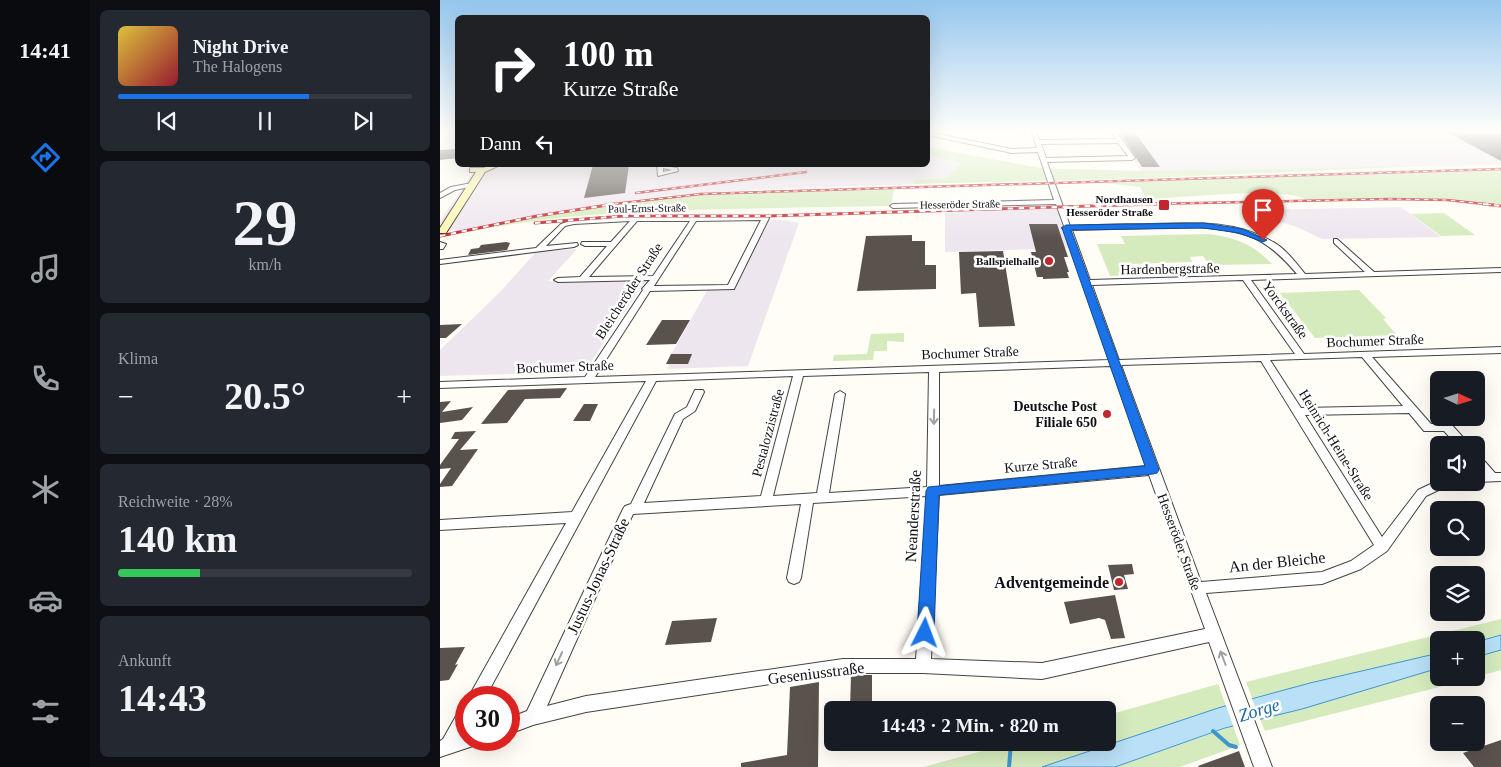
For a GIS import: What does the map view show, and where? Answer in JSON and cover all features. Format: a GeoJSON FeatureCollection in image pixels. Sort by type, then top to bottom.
{"type":"FeatureCollection","features":[{"type":"Feature","properties":{"kind":"main road"},"geometry":{"type":"LineString","coordinates":[[443,231],[472,185],[480,168]]}},
{"type":"Feature","properties":{"kind":"street","name":"Hesseröder Straße"},"geometry":{"type":"LineString","coordinates":[[1046,166],[1066,228],[1116,362],[1153,470],[1263,767]]}},
{"type":"Feature","properties":{"kind":"street"},"geometry":{"type":"LineString","coordinates":[[440,196],[454,188],[472,185]]}},
{"type":"Feature","properties":{"kind":"street","name":"Hesseröder Straße"},"geometry":{"type":"LineString","coordinates":[[893,206],[1058,202]]}},
{"type":"Feature","properties":{"kind":"street","name":"Bleicheröder Straße"},"geometry":{"type":"LineString","coordinates":[[588,380],[694,218]]}},
{"type":"Feature","properties":{"kind":"street","name":"Paul-Ernst-Straße"},"geometry":{"type":"LineString","coordinates":[[539,249],[563,225],[573,222],[635,219],[766,218],[731,287],[646,289]]}},
{"type":"Feature","properties":{"kind":"street"},"geometry":{"type":"LineString","coordinates":[[583,279],[635,219]]}},
{"type":"Feature","properties":{"kind":"street"},"geometry":{"type":"LineString","coordinates":[[1066,228],[1191,225],[1228,228],[1253,235],[1272,245],[1285,255],[1304,278]]}},
{"type":"Feature","properties":{"kind":"street"},"geometry":{"type":"LineString","coordinates":[[1337,241],[1373,275]]}},
{"type":"Feature","properties":{"kind":"street"},"geometry":{"type":"LineString","coordinates":[[585,244],[613,244]]}},
{"type":"Feature","properties":{"kind":"street"},"geometry":{"type":"LineString","coordinates":[[440,262],[574,245]]}},
{"type":"Feature","properties":{"kind":"street","name":"Hardenbergstraße"},"geometry":{"type":"LineString","coordinates":[[1087,283],[1501,271]]}},
{"type":"Feature","properties":{"kind":"street"},"geometry":{"type":"LineString","coordinates":[[558,280],[653,278]]}},
{"type":"Feature","properties":{"kind":"street","name":"Yorckstraße"},"geometry":{"type":"LineString","coordinates":[[1246,279],[1302,357]]}},
{"type":"Feature","properties":{"kind":"street"},"geometry":{"type":"LineString","coordinates":[[1496,350],[1501,360]]}},
{"type":"Feature","properties":{"kind":"street","name":"Bochumer Straße"},"geometry":{"type":"LineString","coordinates":[[440,385],[1496,350]]}},
{"type":"Feature","properties":{"kind":"street"},"geometry":{"type":"LineString","coordinates":[[1365,355],[1428,428],[1448,427],[1456,436]]}},
{"type":"Feature","properties":{"kind":"street","name":"Heinrich-Heine-Straße"},"geometry":{"type":"LineString","coordinates":[[1264,358],[1382,547]]}},
{"type":"Feature","properties":{"kind":"street","name":"Neanderstraße"},"geometry":{"type":"LineString","coordinates":[[923,666],[932,491],[934,368]]}},
{"type":"Feature","properties":{"kind":"street","name":"Pestalozzistraße"},"geometry":{"type":"LineString","coordinates":[[766,501],[800,372]]}},
{"type":"Feature","properties":{"kind":"street"},"geometry":{"type":"LineString","coordinates":[[483,686],[653,377]]}},
{"type":"Feature","properties":{"kind":"street","name":"Justus-Jonas-Straße"},"geometry":{"type":"LineString","coordinates":[[533,717],[629,509],[635,509],[679,417],[691,409],[698,392]]}},
{"type":"Feature","properties":{"kind":"street"},"geometry":{"type":"LineString","coordinates":[[822,498],[840,394]]}},
{"type":"Feature","properties":{"kind":"street"},"geometry":{"type":"LineString","coordinates":[[1297,412],[1412,409]]}},
{"type":"Feature","properties":{"kind":"street"},"geometry":{"type":"LineString","coordinates":[[1485,467],[1497,477]]}},
{"type":"Feature","properties":{"kind":"street","name":"Kurze Straße"},"geometry":{"type":"LineString","coordinates":[[932,491],[1153,470]]}},
{"type":"Feature","properties":{"kind":"street","name":"An der Bleiche"},"geometry":{"type":"LineString","coordinates":[[1196,588],[1322,578],[1356,565],[1382,547],[1422,492],[1430,489]]}},
{"type":"Feature","properties":{"kind":"street"},"geometry":{"type":"LineString","coordinates":[[635,509],[932,491]]}},
{"type":"Feature","properties":{"kind":"street"},"geometry":{"type":"LineString","coordinates":[[794,578],[808,498]]}},
{"type":"Feature","properties":{"kind":"street"},"geometry":{"type":"LineString","coordinates":[[440,525],[576,517]]}},
{"type":"Feature","properties":{"kind":"street","name":"Geseniusstraße"},"geometry":{"type":"LineString","coordinates":[[520,722],[586,704],[843,666],[923,666],[1042,672],[1213,634]]}},
{"type":"Feature","properties":{"kind":"street"},"geometry":{"type":"LineString","coordinates":[[444,747],[455,731]]}},
{"type":"Feature","properties":{"kind":"shaded area"},"geometry":{"type":"Polygon","coordinates":[[[959,166],[952,171],[948,178],[915,179],[915,184],[746,190],[662,196],[544,213],[455,232],[455,229],[440,233],[440,221],[472,174],[466,170],[470,167],[959,166]]]}},
{"type":"Feature","properties":{"kind":"shaded area"},"geometry":{"type":"Polygon","coordinates":[[[1138,166],[1453,166],[1141,171],[1138,166]]]}},
{"type":"Feature","properties":{"kind":"shaded area"},"geometry":{"type":"Polygon","coordinates":[[[1056,207],[1070,248],[945,252],[945,213],[1056,207]]]}},
{"type":"Feature","properties":{"kind":"shaded area"},"geometry":{"type":"Polygon","coordinates":[[[1401,207],[1441,237],[1322,239],[1297,227],[1264,217],[1259,210],[1401,207]]]}},
{"type":"Feature","properties":{"kind":"shaded area"},"geometry":{"type":"Polygon","coordinates":[[[767,220],[785,220],[799,223],[748,366],[667,369],[669,365],[666,364],[708,289],[734,288],[767,220]]]}},
{"type":"Feature","properties":{"kind":"shaded area"},"geometry":{"type":"Polygon","coordinates":[[[577,249],[548,281],[646,280],[584,372],[440,376],[440,350],[501,291],[536,252],[577,249]]]}},
{"type":"Feature","properties":{"kind":"green space"},"geometry":{"type":"Polygon","coordinates":[[[959,166],[1028,166],[1040,168],[1141,171],[1424,166],[1147,178],[915,184],[915,179],[948,178],[952,171],[959,166]]]}},
{"type":"Feature","properties":{"kind":"green space"},"geometry":{"type":"Polygon","coordinates":[[[1501,170],[1501,205],[1425,198],[1306,200],[1296,196],[1256,193],[1146,199],[1140,187],[1104,183],[1501,170]]]}},
{"type":"Feature","properties":{"kind":"green space"},"geometry":{"type":"Polygon","coordinates":[[[894,189],[891,206],[703,210],[590,215],[525,222],[461,233],[580,210],[640,201],[749,192],[894,189]]]}},
{"type":"Feature","properties":{"kind":"green space"},"geometry":{"type":"Polygon","coordinates":[[[1444,213],[1475,235],[1441,236],[1411,214],[1444,213]]]}},
{"type":"Feature","properties":{"kind":"green space"},"geometry":{"type":"Polygon","coordinates":[[[1209,234],[1227,237],[1244,243],[1272,264],[1209,265],[1203,256],[1190,257],[1192,262],[1130,264],[1135,275],[1110,276],[1097,244],[1125,244],[1121,236],[1209,234]]]}},
{"type":"Feature","properties":{"kind":"green space"},"geometry":{"type":"Polygon","coordinates":[[[1359,290],[1386,318],[1383,319],[1397,335],[1315,338],[1280,293],[1359,290]]]}},
{"type":"Feature","properties":{"kind":"green space"},"geometry":{"type":"Polygon","coordinates":[[[904,333],[904,342],[887,341],[887,351],[874,351],[873,360],[833,361],[834,355],[867,354],[871,334],[904,333]]]}},
{"type":"Feature","properties":{"kind":"green space"},"geometry":{"type":"Polygon","coordinates":[[[1501,619],[1501,635],[1485,639],[1485,631],[1452,631],[1501,619]]]}},
{"type":"Feature","properties":{"kind":"green space"},"geometry":{"type":"Polygon","coordinates":[[[1430,637],[1430,655],[1252,698],[1246,682],[1430,637]]]}},
{"type":"Feature","properties":{"kind":"green space"},"geometry":{"type":"Polygon","coordinates":[[[1501,650],[1501,670],[1485,674],[1485,654],[1501,650]]]}},
{"type":"Feature","properties":{"kind":"green space"},"geometry":{"type":"Polygon","coordinates":[[[1430,671],[1430,686],[1443,686],[1265,731],[1260,719],[1430,671]]]}},
{"type":"Feature","properties":{"kind":"green space"},"geometry":{"type":"Polygon","coordinates":[[[1218,684],[1226,706],[1116,742],[1116,713],[1218,684]]]}},
{"type":"Feature","properties":{"kind":"green space"},"geometry":{"type":"Polygon","coordinates":[[[1233,726],[1240,745],[1180,767],[1115,767],[1233,726]]]}},
{"type":"Feature","properties":{"kind":"green space"},"geometry":{"type":"Polygon","coordinates":[[[982,751],[1090,751],[1042,767],[923,767],[982,751]]]}},
{"type":"Feature","properties":{"kind":"water"},"geometry":{"type":"Polygon","coordinates":[[[1501,635],[1501,650],[1485,654],[1485,639],[1501,635]]]}},
{"type":"Feature","properties":{"kind":"water","name":"Zorge"},"geometry":{"type":"Polygon","coordinates":[[[1430,655],[1430,671],[1302,709],[1225,728],[1115,767],[1042,767],[1090,751],[1116,751],[1116,742],[1218,708],[1310,683],[1430,655]]]}},
{"type":"Feature","properties":{"kind":"pier"},"geometry":{"type":"Polygon","coordinates":[[[1251,696],[1261,722],[1234,728],[1225,703],[1251,696]]]}},
{"type":"Feature","properties":{"kind":"building"},"geometry":{"type":"Polygon","coordinates":[[[1141,166],[1160,167],[1142,167],[1141,166]]]}},
{"type":"Feature","properties":{"kind":"building"},"geometry":{"type":"Polygon","coordinates":[[[592,167],[629,167],[625,193],[584,198],[592,167]]]}},
{"type":"Feature","properties":{"kind":"building"},"geometry":{"type":"Polygon","coordinates":[[[1029,224],[1057,224],[1068,257],[1064,257],[1069,278],[1043,279],[1043,277],[1037,277],[1031,252],[1036,252],[1029,224]]]}},
{"type":"Feature","properties":{"kind":"building"},"geometry":{"type":"Polygon","coordinates":[[[912,235],[912,241],[925,241],[925,265],[936,265],[936,289],[857,291],[866,236],[912,235]]]}},
{"type":"Feature","properties":{"kind":"building"},"geometry":{"type":"Polygon","coordinates":[[[510,243],[507,250],[468,255],[471,249],[479,248],[481,245],[510,243]]]}},
{"type":"Feature","properties":{"kind":"building"},"geometry":{"type":"Polygon","coordinates":[[[1003,251],[1015,326],[979,327],[976,293],[961,294],[959,252],[1003,251]]]}},
{"type":"Feature","properties":{"kind":"building"},"geometry":{"type":"Polygon","coordinates":[[[662,320],[690,320],[676,344],[646,345],[662,320]]]}},
{"type":"Feature","properties":{"kind":"building"},"geometry":{"type":"Polygon","coordinates":[[[462,324],[446,338],[440,338],[440,325],[462,324]]]}},
{"type":"Feature","properties":{"kind":"building"},"geometry":{"type":"Polygon","coordinates":[[[671,354],[692,354],[688,364],[666,364],[671,354]]]}},
{"type":"Feature","properties":{"kind":"building"},"geometry":{"type":"Polygon","coordinates":[[[567,388],[560,398],[525,399],[507,423],[481,424],[508,390],[567,388]]]}},
{"type":"Feature","properties":{"kind":"building"},"geometry":{"type":"Polygon","coordinates":[[[451,401],[442,412],[473,407],[462,420],[440,423],[440,402],[451,401]]]}},
{"type":"Feature","properties":{"kind":"building"},"geometry":{"type":"Polygon","coordinates":[[[584,404],[598,404],[590,421],[573,421],[584,404]]]}},
{"type":"Feature","properties":{"kind":"building"},"geometry":{"type":"Polygon","coordinates":[[[476,431],[460,450],[478,449],[452,486],[440,487],[440,484],[451,468],[440,469],[440,465],[459,439],[451,439],[455,432],[476,431]]]}},
{"type":"Feature","properties":{"kind":"building","name":"Adventgemeinde"},"geometry":{"type":"Polygon","coordinates":[[[1132,564],[1134,574],[1124,575],[1128,589],[1114,590],[1108,565],[1132,564]]]}},
{"type":"Feature","properties":{"kind":"building"},"geometry":{"type":"Polygon","coordinates":[[[1115,595],[1125,638],[1111,639],[1105,620],[1099,618],[1070,624],[1064,602],[1115,595]]]}},
{"type":"Feature","properties":{"kind":"building"},"geometry":{"type":"Polygon","coordinates":[[[717,618],[711,642],[665,645],[672,621],[717,618]]]}},
{"type":"Feature","properties":{"kind":"building"},"geometry":{"type":"Polygon","coordinates":[[[465,647],[449,680],[440,681],[440,648],[465,647]]]}},
{"type":"Feature","properties":{"kind":"building"},"geometry":{"type":"Polygon","coordinates":[[[851,675],[872,675],[872,701],[850,701],[851,675]]]}},
{"type":"Feature","properties":{"kind":"building"},"geometry":{"type":"Polygon","coordinates":[[[819,682],[818,767],[741,767],[741,763],[787,755],[790,687],[819,682]]]}},
{"type":"Feature","properties":{"kind":"building"},"geometry":{"type":"Polygon","coordinates":[[[1501,740],[1501,767],[1474,767],[1463,753],[1485,751],[1485,745],[1501,740]]]}},
{"type":"Feature","properties":{"kind":"building"},"geometry":{"type":"Polygon","coordinates":[[[1239,751],[1245,767],[1198,766],[1239,751]]]}},
{"type":"Feature","properties":{"kind":"waterway"},"geometry":{"type":"LineString","coordinates":[[1213,731],[1229,745],[1236,747]]}},
{"type":"Feature","properties":{"kind":"waterway"},"geometry":{"type":"LineString","coordinates":[[1009,767],[1010,751]]}},
{"type":"Feature","properties":{"kind":"railway"},"geometry":{"type":"LineString","coordinates":[[605,205],[701,194],[1501,169]]}},
{"type":"Feature","properties":{"kind":"railway"},"geometry":{"type":"LineString","coordinates":[[636,193],[806,172]]}},
{"type":"Feature","properties":{"kind":"railway"},"geometry":{"type":"LineString","coordinates":[[1100,205],[1390,199],[1447,200],[1494,205]]}},
{"type":"Feature","properties":{"kind":"railway"},"geometry":{"type":"LineString","coordinates":[[440,236],[537,216],[614,204]]}},
{"type":"Feature","properties":{"kind":"railway"},"geometry":{"type":"LineString","coordinates":[[535,223],[623,216],[767,216],[1158,204]]}},
{"type":"Feature","properties":{"kind":"railway"},"geometry":{"type":"LineString","coordinates":[[1483,204],[1501,206]]}},
{"type":"Feature","properties":{"kind":"place","name":"Nordhausen Hesseröder Straße"},"geometry":{"type":"Point","coordinates":[1164,205]}},
{"type":"Feature","properties":{"kind":"place","name":"Ballspielhalle"},"geometry":{"type":"Point","coordinates":[1049,261]}},
{"type":"Feature","properties":{"kind":"place","name":"Deutsche Post Filiale 650"},"geometry":{"type":"Point","coordinates":[1107,414]}},
{"type":"Feature","properties":{"kind":"place","name":"Adventgemeinde"},"geometry":{"type":"Point","coordinates":[1119,582]}},
{"type":"Feature","properties":{"kind":"route"},"geometry":{"type":"LineString","coordinates":[[925,633],[932,491],[1153,470],[1116,362],[1066,228],[1204,225],[1240,231],[1263,240]]}}]}
